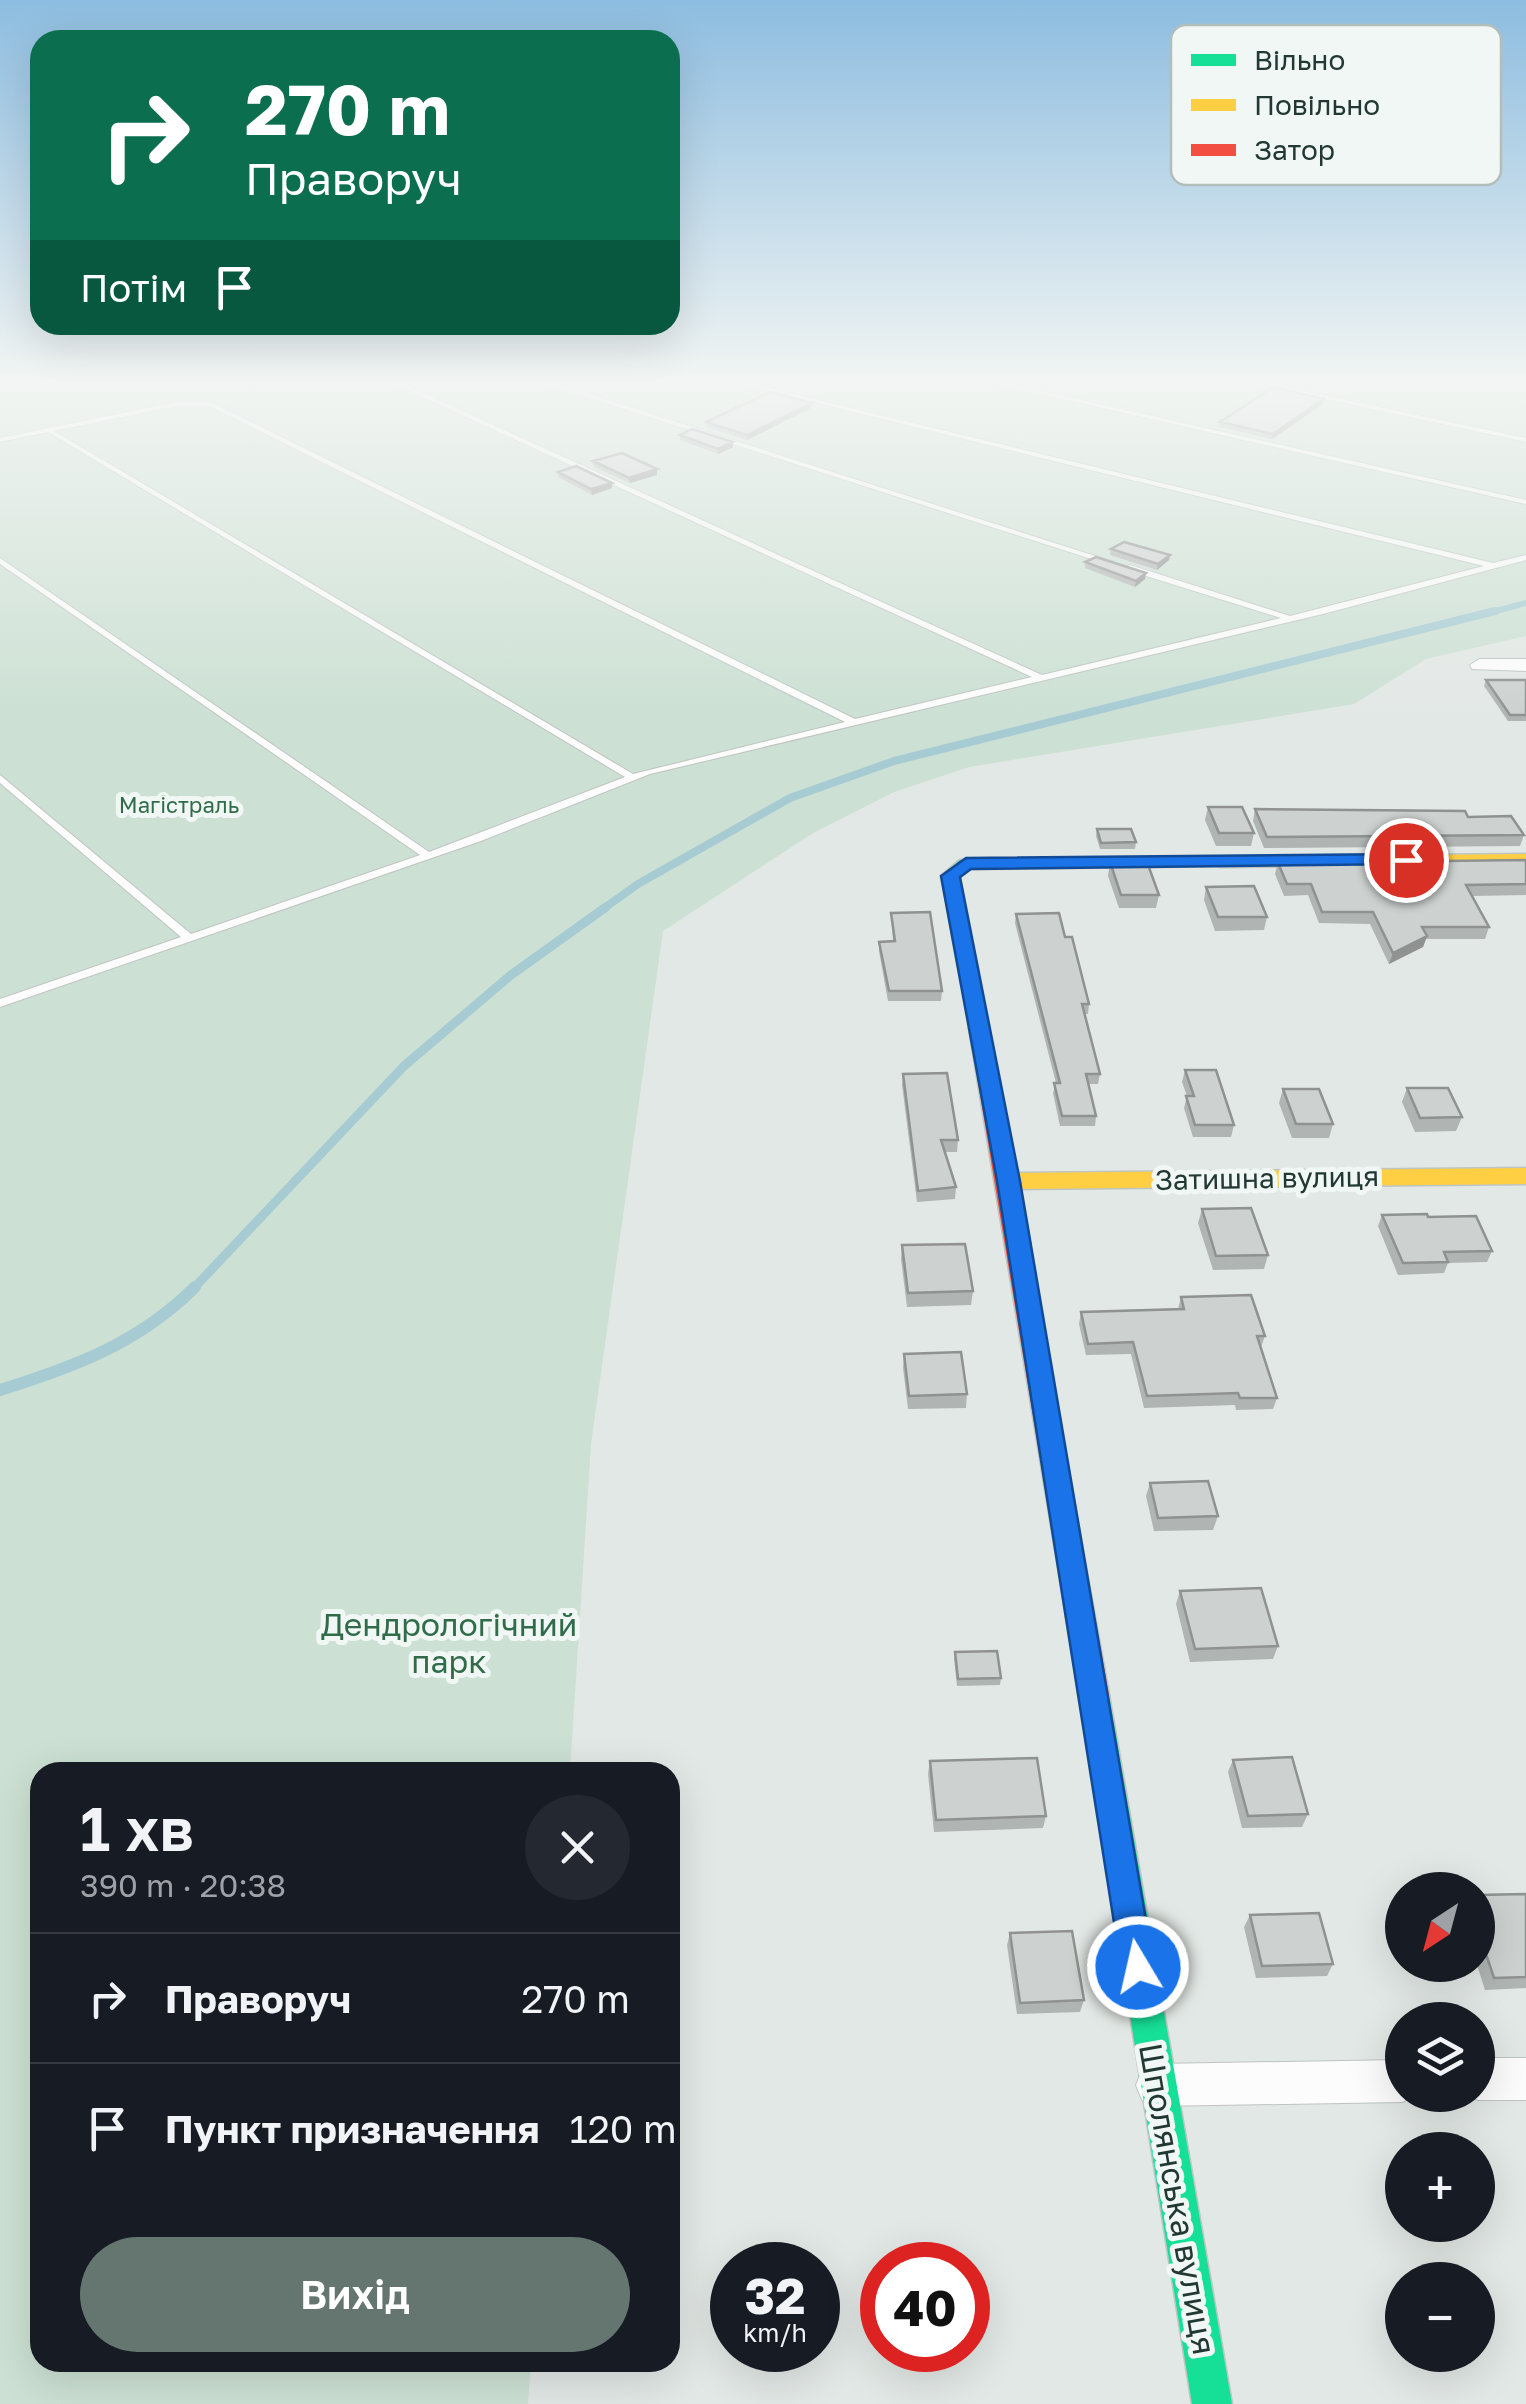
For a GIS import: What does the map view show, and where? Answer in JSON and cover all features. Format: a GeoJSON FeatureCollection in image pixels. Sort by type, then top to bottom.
{"type":"FeatureCollection","features":[{"type":"Feature","properties":{"kind":"street"},"geometry":{"type":"LineString","coordinates":[[1480,665],[1526,664]]}},
{"type":"Feature","properties":{"kind":"street","name":"Шполянська вулиця"},"geometry":{"type":"LineString","coordinates":[[1212,2404],[1008,1181],[950,876],[966,864],[1526,858]]}},
{"type":"Feature","properties":{"kind":"street","name":"Затишна вулиця"},"geometry":{"type":"LineString","coordinates":[[1008,1181],[1526,1176]]}},
{"type":"Feature","properties":{"kind":"street"},"geometry":{"type":"LineString","coordinates":[[1495,2080],[1526,2079]]}},
{"type":"Feature","properties":{"kind":"street"},"geometry":{"type":"LineString","coordinates":[[1157,2085],[1385,2081]]}},
{"type":"Feature","properties":{"kind":"lane"},"geometry":{"type":"LineString","coordinates":[[156,494],[633,778]]}},
{"type":"Feature","properties":{"kind":"lane"},"geometry":{"type":"LineString","coordinates":[[395,494],[852,722]]}},
{"type":"Feature","properties":{"kind":"lane"},"geometry":{"type":"LineString","coordinates":[[639,494],[1042,678]]}},
{"type":"Feature","properties":{"kind":"lane"},"geometry":{"type":"LineString","coordinates":[[897,494],[1290,619]]}},
{"type":"Feature","properties":{"kind":"lane"},"geometry":{"type":"LineString","coordinates":[[1197,494],[1494,566]]}},
{"type":"Feature","properties":{"kind":"lane"},"geometry":{"type":"LineString","coordinates":[[1491,494],[1526,502]]}},
{"type":"Feature","properties":{"kind":"lane"},"geometry":{"type":"LineString","coordinates":[[0,1003],[427,855],[633,778],[1290,619],[1526,557]]}},
{"type":"Feature","properties":{"kind":"lane"},"geometry":{"type":"LineString","coordinates":[[0,560],[427,855]]}},
{"type":"Feature","properties":{"kind":"lane"},"geometry":{"type":"LineString","coordinates":[[0,778],[189,938]]}},
{"type":"Feature","properties":{"kind":"green space"},"geometry":{"type":"Polygon","coordinates":[[[0,494],[1526,494],[1526,636],[1426,659],[1354,704],[969,767],[894,792],[813,833],[663,931],[591,1444],[571,1762],[30,1762],[30,2372],[530,2372],[528,2404],[0,2404],[0,494]]]}},
{"type":"Feature","properties":{"kind":"building"},"geometry":{"type":"Polygon","coordinates":[[[1124,542],[1170,555],[1158,564],[1111,549],[1124,542]]]}},
{"type":"Feature","properties":{"kind":"building"},"geometry":{"type":"Polygon","coordinates":[[[1096,557],[1146,573],[1136,581],[1085,562],[1096,557]]]}},
{"type":"Feature","properties":{"kind":"building"},"geometry":{"type":"Polygon","coordinates":[[[1486,680],[1526,680],[1526,715],[1510,715],[1486,680]]]}},
{"type":"Feature","properties":{"kind":"building"},"geometry":{"type":"Polygon","coordinates":[[[1208,807],[1242,807],[1254,833],[1219,833],[1208,807]]]}},
{"type":"Feature","properties":{"kind":"building"},"geometry":{"type":"Polygon","coordinates":[[[1255,809],[1465,811],[1468,817],[1511,816],[1524,835],[1267,837],[1255,809]]]}},
{"type":"Feature","properties":{"kind":"building"},"geometry":{"type":"Polygon","coordinates":[[[1097,829],[1131,829],[1136,842],[1101,843],[1097,829]]]}},
{"type":"Feature","properties":{"kind":"building"},"geometry":{"type":"Polygon","coordinates":[[[1526,860],[1526,884],[1466,885],[1489,927],[1422,927],[1427,936],[1393,953],[1373,912],[1322,912],[1311,884],[1287,884],[1278,863],[1526,860]]]}},
{"type":"Feature","properties":{"kind":"building"},"geometry":{"type":"Polygon","coordinates":[[[1110,862],[1147,862],[1159,895],[1121,895],[1110,862]]]}},
{"type":"Feature","properties":{"kind":"building"},"geometry":{"type":"Polygon","coordinates":[[[1254,886],[1267,917],[1218,917],[1206,887],[1254,886]]]}},
{"type":"Feature","properties":{"kind":"building"},"geometry":{"type":"Polygon","coordinates":[[[930,912],[942,991],[889,991],[879,942],[895,941],[891,913],[930,912]]]}},
{"type":"Feature","properties":{"kind":"building"},"geometry":{"type":"Polygon","coordinates":[[[1059,913],[1065,937],[1072,937],[1089,1004],[1082,1004],[1100,1074],[1086,1074],[1096,1116],[1062,1116],[1054,1083],[1060,1083],[1016,914],[1059,913]]]}},
{"type":"Feature","properties":{"kind":"building"},"geometry":{"type":"Polygon","coordinates":[[[1185,1070],[1216,1070],[1234,1125],[1195,1125],[1186,1096],[1194,1096],[1185,1070]]]}},
{"type":"Feature","properties":{"kind":"building"},"geometry":{"type":"Polygon","coordinates":[[[947,1073],[958,1140],[941,1140],[956,1187],[918,1191],[903,1074],[947,1073]]]}},
{"type":"Feature","properties":{"kind":"building"},"geometry":{"type":"Polygon","coordinates":[[[1407,1088],[1448,1088],[1462,1117],[1420,1118],[1407,1088]]]}},
{"type":"Feature","properties":{"kind":"building"},"geometry":{"type":"Polygon","coordinates":[[[1283,1089],[1319,1089],[1333,1124],[1296,1124],[1283,1089]]]}},
{"type":"Feature","properties":{"kind":"building"},"geometry":{"type":"Polygon","coordinates":[[[1251,1208],[1268,1255],[1216,1256],[1202,1209],[1251,1208]]]}},
{"type":"Feature","properties":{"kind":"building"},"geometry":{"type":"Polygon","coordinates":[[[1382,1215],[1476,1216],[1492,1251],[1444,1252],[1448,1262],[1403,1263],[1382,1215]]]}},
{"type":"Feature","properties":{"kind":"building"},"geometry":{"type":"Polygon","coordinates":[[[965,1244],[973,1291],[908,1293],[902,1245],[965,1244]]]}},
{"type":"Feature","properties":{"kind":"building"},"geometry":{"type":"Polygon","coordinates":[[[1251,1295],[1265,1336],[1257,1336],[1277,1398],[1240,1398],[1238,1393],[1147,1396],[1133,1342],[1088,1344],[1081,1312],[1184,1309],[1181,1297],[1251,1295]]]}},
{"type":"Feature","properties":{"kind":"building"},"geometry":{"type":"Polygon","coordinates":[[[961,1352],[967,1394],[909,1396],[904,1354],[961,1352]]]}},
{"type":"Feature","properties":{"kind":"building"},"geometry":{"type":"Polygon","coordinates":[[[1208,1481],[1218,1516],[1158,1518],[1150,1483],[1208,1481]]]}},
{"type":"Feature","properties":{"kind":"building"},"geometry":{"type":"Polygon","coordinates":[[[1261,1588],[1278,1646],[1195,1649],[1180,1591],[1261,1588]]]}},
{"type":"Feature","properties":{"kind":"building"},"geometry":{"type":"Polygon","coordinates":[[[997,1651],[1001,1678],[958,1679],[955,1652],[997,1651]]]}},
{"type":"Feature","properties":{"kind":"building"},"geometry":{"type":"Polygon","coordinates":[[[1292,1757],[1308,1814],[1248,1816],[1233,1760],[1292,1757]]]}},
{"type":"Feature","properties":{"kind":"building"},"geometry":{"type":"Polygon","coordinates":[[[1037,1758],[1046,1816],[936,1820],[930,1761],[1037,1758]]]}},
{"type":"Feature","properties":{"kind":"building"},"geometry":{"type":"Polygon","coordinates":[[[1526,1894],[1526,1977],[1495,1978],[1495,1895],[1526,1894]]]}},
{"type":"Feature","properties":{"kind":"building"},"geometry":{"type":"Polygon","coordinates":[[[1319,1913],[1333,1964],[1262,1966],[1250,1915],[1319,1913]]]}},
{"type":"Feature","properties":{"kind":"building"},"geometry":{"type":"Polygon","coordinates":[[[1072,1931],[1084,2000],[1020,2003],[1010,1933],[1072,1931]]]}},
{"type":"Feature","properties":{"kind":"waterway"},"geometry":{"type":"LineString","coordinates":[[1485,614],[1526,603]]}},
{"type":"Feature","properties":{"kind":"waterway"},"geometry":{"type":"LineString","coordinates":[[603,909],[638,884],[790,798],[894,761],[1495,611]]}},
{"type":"Feature","properties":{"kind":"waterway"},"geometry":{"type":"LineString","coordinates":[[194,1288],[404,1066],[511,975],[606,907]]}},
{"type":"Feature","properties":{"kind":"waterway"},"geometry":{"type":"LineString","coordinates":[[0,1390],[104,1351],[174,1307],[194,1288]]}},
{"type":"Feature","properties":{"kind":"traffic: fast"},"geometry":{"type":"LineString","coordinates":[[979,1028],[950,876],[966,864],[1220,862]]}},
{"type":"Feature","properties":{"kind":"traffic: fast"},"geometry":{"type":"LineString","coordinates":[[1094,1695],[1212,2404]]}},
{"type":"Feature","properties":{"kind":"traffic: slow"},"geometry":{"type":"LineString","coordinates":[[1220,862],[1526,859]]}},
{"type":"Feature","properties":{"kind":"traffic: slow"},"geometry":{"type":"LineString","coordinates":[[1008,1181],[1526,1176]]}},
{"type":"Feature","properties":{"kind":"traffic: jam"},"geometry":{"type":"LineString","coordinates":[[979,1028],[1094,1695]]}},
{"type":"Feature","properties":{"kind":"route"},"geometry":{"type":"LineString","coordinates":[[1138,1967],[1008,1181],[950,876],[966,864],[1406,860]]}},
{"type":"Feature","properties":{"kind":"park label","name":"Магістраль"},"geometry":{"type":"Point","coordinates":[179,805]}},
{"type":"Feature","properties":{"kind":"park label","name":"Дендрологічний парк"},"geometry":{"type":"Point","coordinates":[449,1644]}}]}
